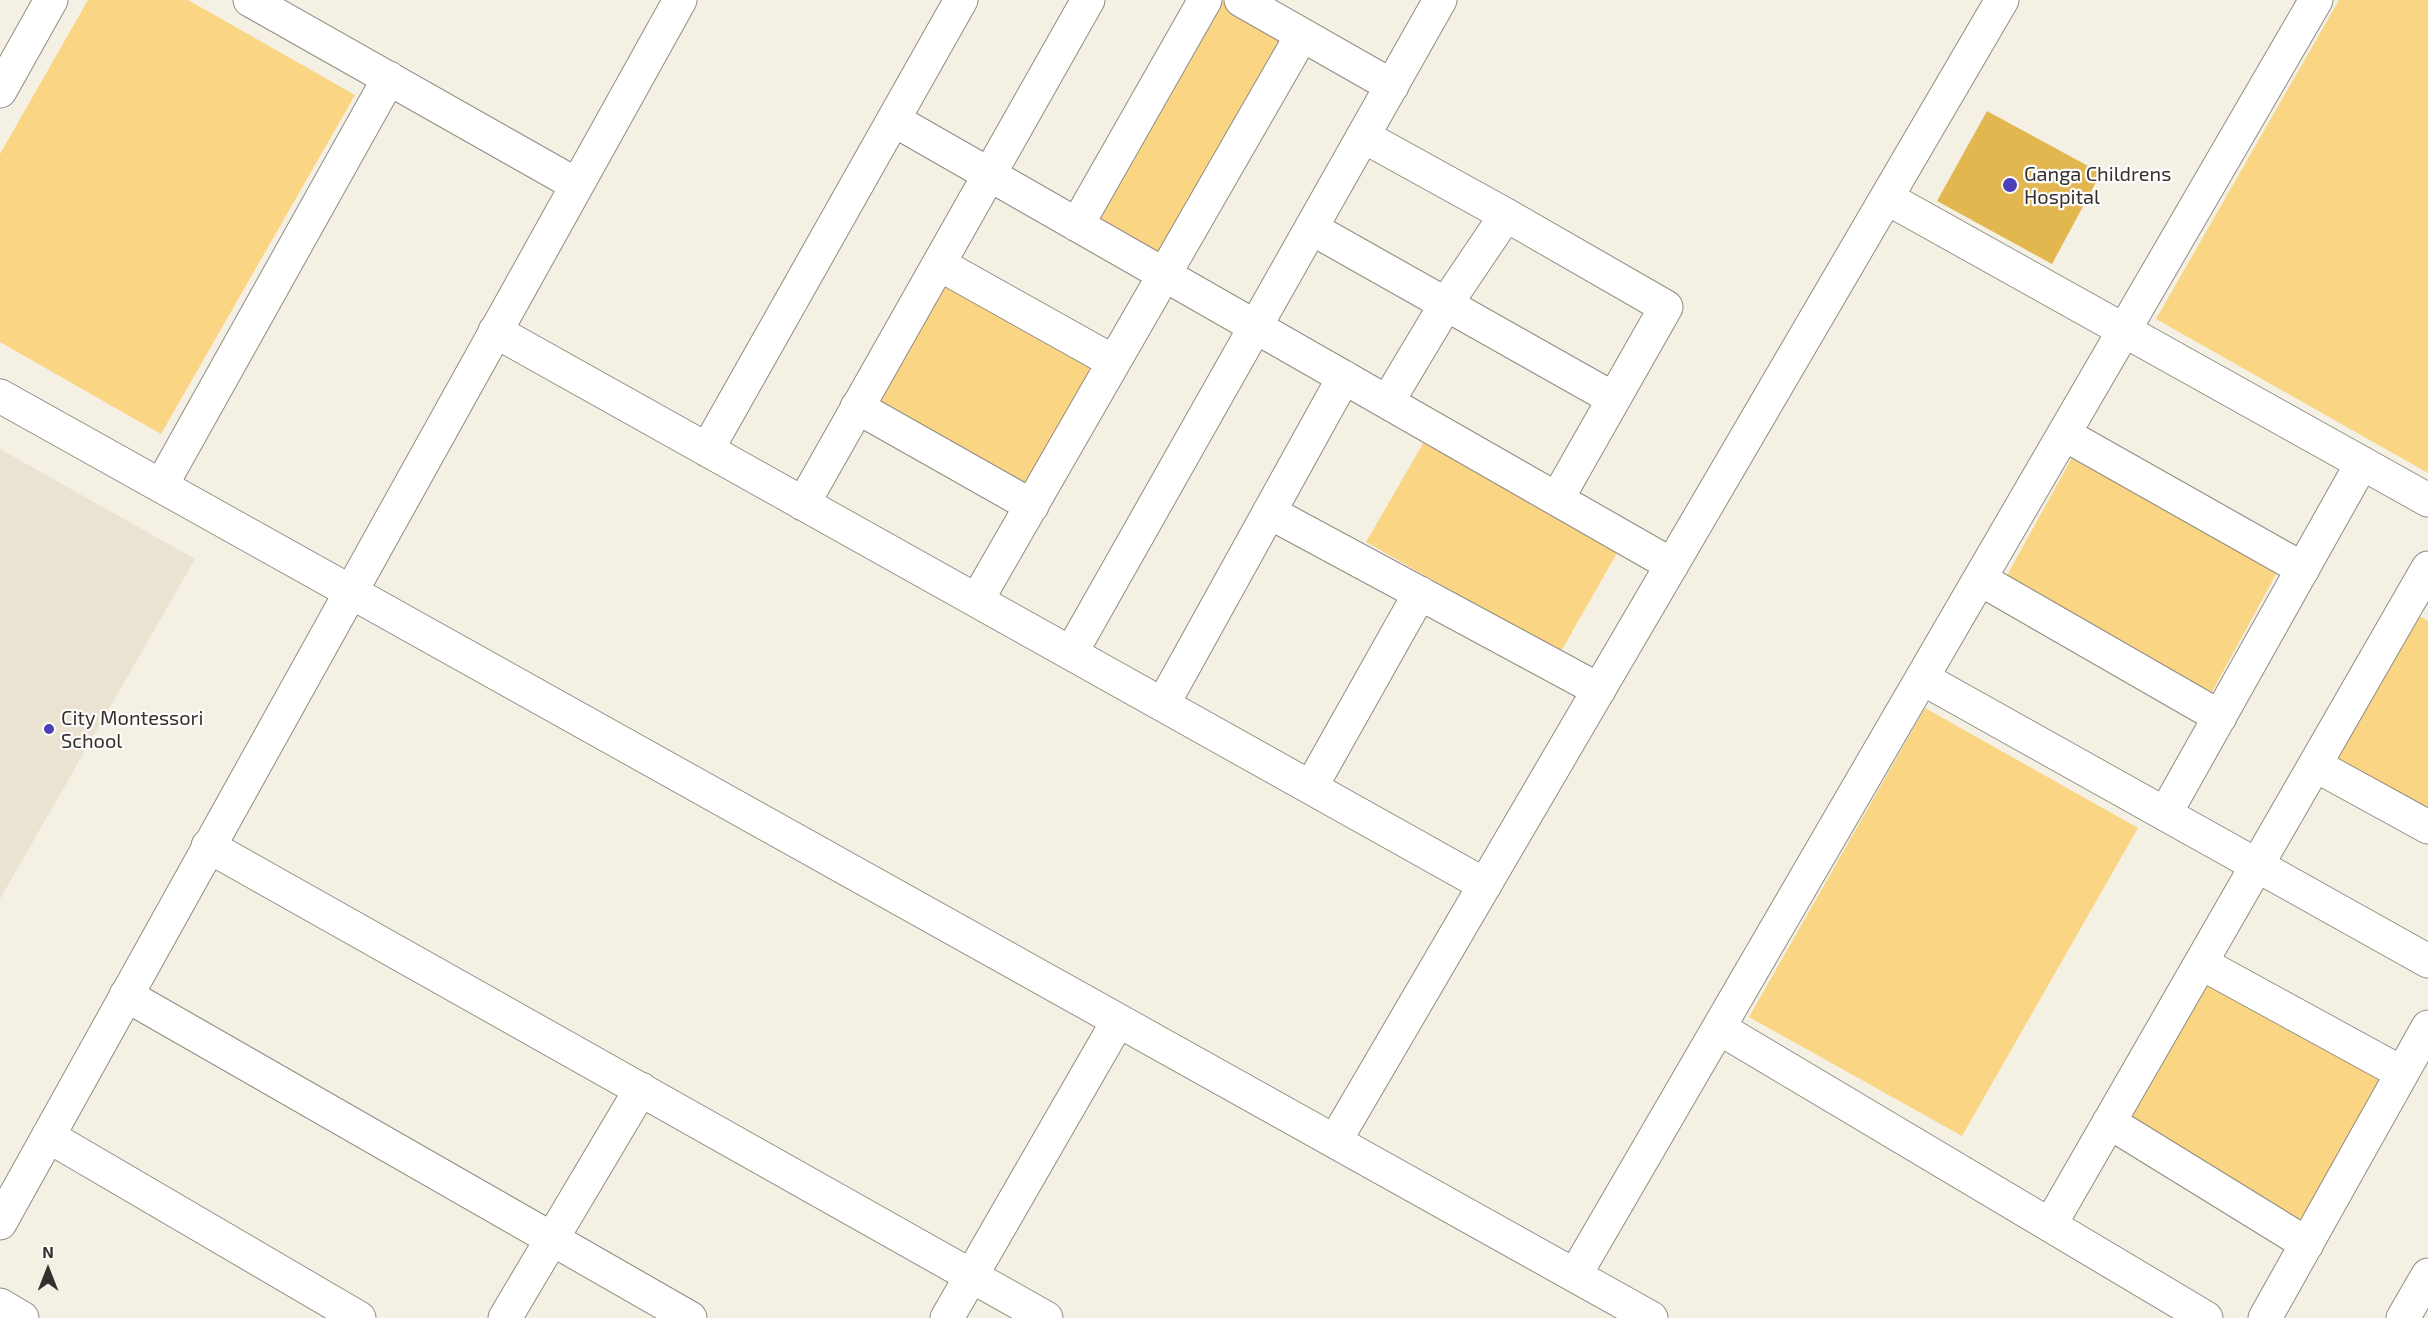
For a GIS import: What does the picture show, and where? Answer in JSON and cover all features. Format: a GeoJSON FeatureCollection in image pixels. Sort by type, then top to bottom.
{"type":"FeatureCollection","features":[{"type":"Feature","properties":{"kind":"street"},"geometry":{"type":"LineString","coordinates":[[0,91],[51,0]]}},
{"type":"Feature","properties":{"kind":"street"},"geometry":{"type":"LineString","coordinates":[[250,0],[577,184]]}},
{"type":"Feature","properties":{"kind":"street"},"geometry":{"type":"LineString","coordinates":[[707,450],[961,0]]}},
{"type":"Feature","properties":{"kind":"street"},"geometry":{"type":"LineString","coordinates":[[803,504],[1088,0]]}},
{"type":"Feature","properties":{"kind":"street"},"geometry":{"type":"LineString","coordinates":[[1077,225],[1205,0]]}},
{"type":"Feature","properties":{"kind":"street"},"geometry":{"type":"LineString","coordinates":[[1241,0],[1392,86]]}},
{"type":"Feature","properties":{"kind":"street"},"geometry":{"type":"LineString","coordinates":[[1071,653],[1440,0]]}},
{"type":"Feature","properties":{"kind":"street"},"geometry":{"type":"LineString","coordinates":[[1575,1275],[2316,0]]}},
{"type":"Feature","properties":{"kind":"street"},"geometry":{"type":"LineString","coordinates":[[1335,1142],[1887,198],[1996,2]]}},
{"type":"Feature","properties":{"kind":"street"},"geometry":{"type":"LineString","coordinates":[[0,1223],[577,184],[671,3]]}},
{"type":"Feature","properties":{"kind":"street"},"geometry":{"type":"LineString","coordinates":[[977,600],[1302,35]]}},
{"type":"Feature","properties":{"kind":"street"},"geometry":{"type":"LineString","coordinates":[[161,486],[389,78]]}},
{"type":"Feature","properties":{"kind":"street"},"geometry":{"type":"LineString","coordinates":[[894,120],[1672,565]]}},
{"type":"Feature","properties":{"kind":"street"},"geometry":{"type":"LineString","coordinates":[[1363,136],[1666,307],[1557,499]]}},
{"type":"Feature","properties":{"kind":"street"},"geometry":{"type":"LineString","coordinates":[[1887,198],[2428,500]]}},
{"type":"Feature","properties":{"kind":"street"},"geometry":{"type":"LineString","coordinates":[[1388,401],[1446,304],[1506,215]]}},
{"type":"Feature","properties":{"kind":"street"},"geometry":{"type":"LineString","coordinates":[[1311,228],[1614,399]]}},
{"type":"Feature","properties":{"kind":"street"},"geometry":{"type":"LineString","coordinates":[[939,264],[1114,363]]}},
{"type":"Feature","properties":{"kind":"street"},"geometry":{"type":"LineString","coordinates":[[495,331],[1485,885]]}},
{"type":"Feature","properties":{"kind":"street"},"geometry":{"type":"LineString","coordinates":[[1163,704],[1344,377]]}},
{"type":"Feature","properties":{"kind":"street"},"geometry":{"type":"LineString","coordinates":[[0,396],[1651,1318]]}},
{"type":"Feature","properties":{"kind":"street"},"geometry":{"type":"LineString","coordinates":[[857,408],[1032,506]]}},
{"type":"Feature","properties":{"kind":"street"},"geometry":{"type":"LineString","coordinates":[[2064,434],[2303,569]]}},
{"type":"Feature","properties":{"kind":"street"},"geometry":{"type":"LineString","coordinates":[[2165,814],[2362,463]]}},
{"type":"Feature","properties":{"kind":"street"},"geometry":{"type":"LineString","coordinates":[[1269,512],[1599,690]]}},
{"type":"Feature","properties":{"kind":"street"},"geometry":{"type":"LineString","coordinates":[[1980,579],[2220,717]]}},
{"type":"Feature","properties":{"kind":"street"},"geometry":{"type":"LineString","coordinates":[[2050,1225],[2315,765],[2423,587]]}},
{"type":"Feature","properties":{"kind":"street"},"geometry":{"type":"LineString","coordinates":[[1311,787],[1420,594]]}},
{"type":"Feature","properties":{"kind":"street"},"geometry":{"type":"LineString","coordinates":[[1922,678],[2428,961]]}},
{"type":"Feature","properties":{"kind":"street"},"geometry":{"type":"LineString","coordinates":[[2315,765],[2428,827]]}},
{"type":"Feature","properties":{"kind":"street"},"geometry":{"type":"LineString","coordinates":[[208,846],[1047,1318]]}},
{"type":"Feature","properties":{"kind":"street"},"geometry":{"type":"LineString","coordinates":[[2201,963],[2402,1073]]}},
{"type":"Feature","properties":{"kind":"street"},"geometry":{"type":"LineString","coordinates":[[126,995],[690,1318]]}},
{"type":"Feature","properties":{"kind":"street"},"geometry":{"type":"LineString","coordinates":[[947,1318],[1118,1021]]}},
{"type":"Feature","properties":{"kind":"street"},"geometry":{"type":"LineString","coordinates":[[2265,1318],[2428,1027]]}},
{"type":"Feature","properties":{"kind":"street"},"geometry":{"type":"LineString","coordinates":[[1719,1028],[2206,1318]]}},
{"type":"Feature","properties":{"kind":"street"},"geometry":{"type":"LineString","coordinates":[[505,1318],[640,1089]]}},
{"type":"Feature","properties":{"kind":"street"},"geometry":{"type":"LineString","coordinates":[[2109,1122],[2307,1244]]}},
{"type":"Feature","properties":{"kind":"street"},"geometry":{"type":"LineString","coordinates":[[48,1136],[359,1318]]}},
{"type":"Feature","properties":{"kind":"street"},"geometry":{"type":"LineString","coordinates":[[2403,1318],[2428,1275]]}},
{"type":"Feature","properties":{"kind":"street"},"geometry":{"type":"LineString","coordinates":[[0,1305],[22,1318]]}},
{"type":"Feature","properties":{"kind":"shaded area"},"geometry":{"type":"Polygon","coordinates":[[[88,0],[188,0],[355,95],[161,434],[0,342],[0,154],[88,0]]]}},
{"type":"Feature","properties":{"kind":"shaded area"},"geometry":{"type":"Polygon","coordinates":[[[1221,0],[1285,35],[1161,256],[1097,220],[1221,0]]]}},
{"type":"Feature","properties":{"kind":"shaded area"},"geometry":{"type":"Polygon","coordinates":[[[2339,0],[2428,0],[2428,473],[2156,319],[2339,0]]]}},
{"type":"Feature","properties":{"kind":"shaded area"},"geometry":{"type":"Polygon","coordinates":[[[943,279],[1099,367],[1028,491],[873,404],[943,279]]]}},
{"type":"Feature","properties":{"kind":"shaded area"},"geometry":{"type":"Polygon","coordinates":[[[1428,435],[1621,546],[1560,653],[1366,542],[1428,435]]]}},
{"type":"Feature","properties":{"kind":"shaded area","name":"City Montessori School"},"geometry":{"type":"Polygon","coordinates":[[[0,449],[195,559],[0,899],[0,449]]]}},
{"type":"Feature","properties":{"kind":"shaded area"},"geometry":{"type":"Polygon","coordinates":[[[2074,454],[2280,567],[2212,692],[2005,579],[2074,454]]]}},
{"type":"Feature","properties":{"kind":"shaded area"},"geometry":{"type":"Polygon","coordinates":[[[2416,614],[2428,621],[2428,811],[2333,756],[2416,614]]]}},
{"type":"Feature","properties":{"kind":"shaded area"},"geometry":{"type":"Polygon","coordinates":[[[1925,708],[2138,828],[1962,1136],[1749,1017],[1925,708]]]}},
{"type":"Feature","properties":{"kind":"shaded area"},"geometry":{"type":"Polygon","coordinates":[[[2207,981],[2383,1082],[2303,1221],[2126,1120],[2207,981]]]}},
{"type":"Feature","properties":{"kind":"building"},"geometry":{"type":"Polygon","coordinates":[[[1987,111],[2101,173],[2052,264],[1937,201],[1987,111]]]}},
{"type":"Feature","properties":{"kind":"place","name":"Ganga Childrens Hospital"},"geometry":{"type":"Point","coordinates":[2010,185]}},
{"type":"Feature","properties":{"kind":"place","name":"City Montessori School"},"geometry":{"type":"Point","coordinates":[49,729]}}]}
